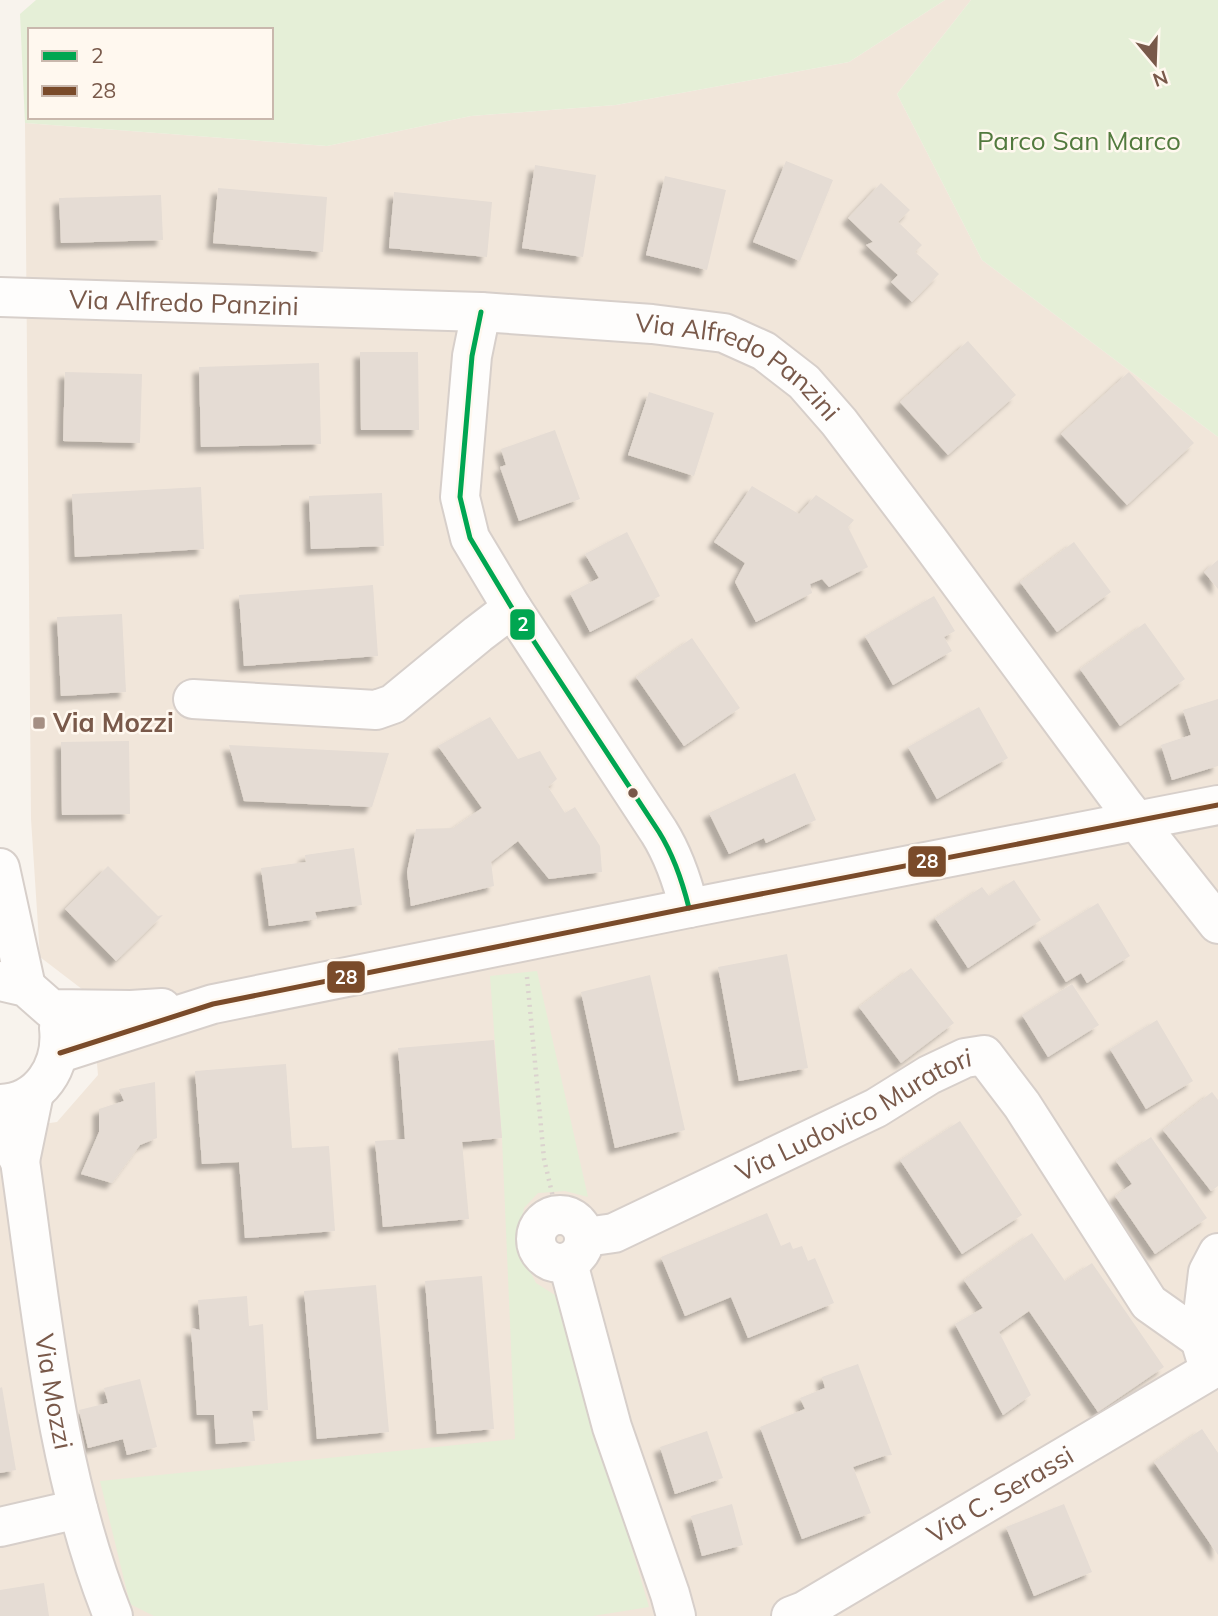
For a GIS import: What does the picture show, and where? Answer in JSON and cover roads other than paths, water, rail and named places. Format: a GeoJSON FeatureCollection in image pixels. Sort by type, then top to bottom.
{"type":"FeatureCollection","features":[{"type":"Feature","properties":{"kind":"street","name":"Via Alfredo Panzini"},"geometry":{"type":"LineString","coordinates":[[0,297],[481,312],[652,324],[724,333],[764,351],[804,382],[839,422],[1137,821],[1218,924]]}},
{"type":"Feature","properties":{"kind":"street"},"geometry":{"type":"LineString","coordinates":[[481,312],[471,369],[460,497],[470,538],[512,608],[673,854],[689,908]]}},
{"type":"Feature","properties":{"kind":"street"},"geometry":{"type":"LineString","coordinates":[[193,699],[376,710],[393,704],[512,608]]}},
{"type":"Feature","properties":{"kind":"street"},"geometry":{"type":"LineString","coordinates":[[60,1053],[213,1004],[1218,805]]}},
{"type":"Feature","properties":{"kind":"street"},"geometry":{"type":"LineString","coordinates":[[0,868],[26,992],[59,1030],[60,1053],[47,1081],[17,1099],[20,1161]]}},
{"type":"Feature","properties":{"kind":"street"},"geometry":{"type":"LineString","coordinates":[[26,992],[131,1010],[213,1004]]}},
{"type":"Feature","properties":{"kind":"street","name":"Via Ludovico Muratori"},"geometry":{"type":"LineString","coordinates":[[676,1616],[612,1427],[570,1238],[614,1233],[876,1108],[929,1075],[965,1058],[984,1055],[1022,1105],[1149,1303],[1209,1366]]}},
{"type":"Feature","properties":{"kind":"street"},"geometry":{"type":"LineString","coordinates":[[0,1126],[20,1161]]}},
{"type":"Feature","properties":{"kind":"street","name":"Via Mozzi"},"geometry":{"type":"LineString","coordinates":[[20,1161],[54,1401],[78,1510],[113,1616]]}},
{"type":"Feature","properties":{"kind":"street"},"geometry":{"type":"LineString","coordinates":[[1209,1366],[1208,1272],[1218,1253]]}},
{"type":"Feature","properties":{"kind":"street","name":"Via C. Serassi"},"geometry":{"type":"LineString","coordinates":[[791,1616],[804,1611],[1209,1366]]}},
{"type":"Feature","properties":{"kind":"street"},"geometry":{"type":"LineString","coordinates":[[0,1527],[78,1510]]}},
{"type":"Feature","properties":{"kind":"place","name":"Via Mozzi"},"geometry":{"type":"Point","coordinates":[39,723]}},
{"type":"Feature","properties":{"kind":"park label","name":"Parco San Marco"},"geometry":{"type":"Point","coordinates":[1079,141]}}]}
